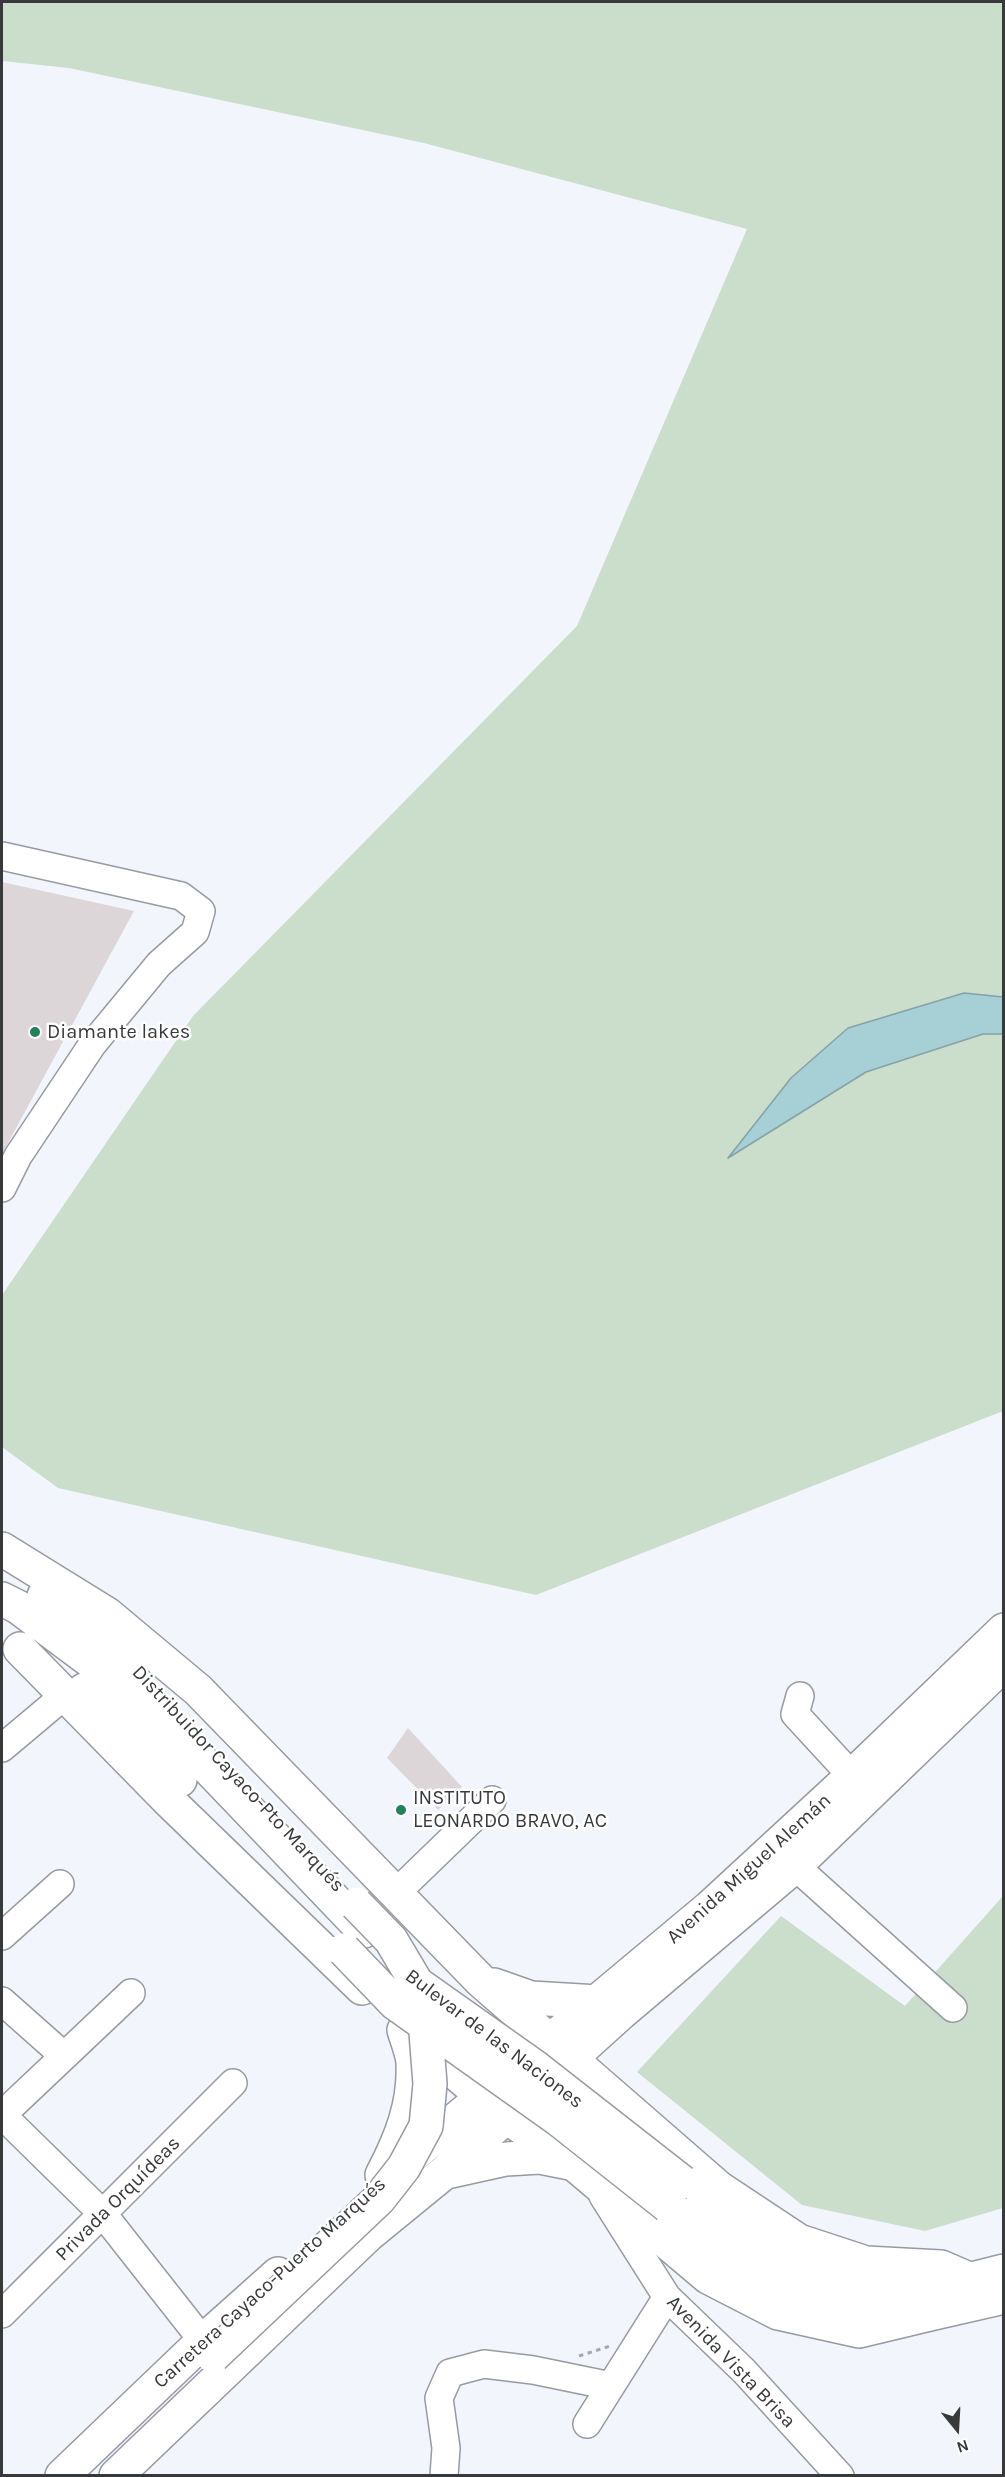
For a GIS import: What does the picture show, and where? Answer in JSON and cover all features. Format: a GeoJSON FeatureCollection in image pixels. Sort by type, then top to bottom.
{"type":"FeatureCollection","features":[{"type":"Feature","properties":{"kind":"main road"},"geometry":{"type":"LineString","coordinates":[[2,1549],[107,1614],[198,1690],[481,1981],[719,2188],[799,2241],[866,2263],[941,2267],[971,2280]]}},
{"type":"Feature","properties":{"kind":"main road","name":"Distribuidor Cayaco-Pto Marqués"},"geometry":{"type":"LineString","coordinates":[[2,1573],[44,1596],[157,1688],[391,1940],[423,1994],[430,2084],[426,2126],[404,2167],[379,2199],[208,2348]]}},
{"type":"Feature","properties":{"kind":"main road","name":"Bulevar de las Naciones"},"geometry":{"type":"LineString","coordinates":[[2,1599],[18,1608],[142,1700],[412,1980],[535,2067],[756,2258],[850,2287],[936,2288],[1004,2271]]}},
{"type":"Feature","properties":{"kind":"main road","name":"Avenida Miguel Alemán"},"geometry":{"type":"LineString","coordinates":[[496,2106],[609,2007],[708,1908],[852,1776],[1004,1630]]}},
{"type":"Feature","properties":{"kind":"main road"},"geometry":{"type":"LineString","coordinates":[[11,1644],[65,1695],[167,1799],[404,2028],[496,2106],[583,2172],[708,2277],[778,2313],[859,2331],[930,2314]]}},
{"type":"Feature","properties":{"kind":"main road","name":"Bulevar de las Naciones"},"geometry":{"type":"LineString","coordinates":[[11,1644],[54,1667],[121,1719],[395,2003],[756,2258],[848,2310],[930,2314],[1004,2297]]}},
{"type":"Feature","properties":{"kind":"main road","name":"Avenida Miguel Alemán"},"geometry":{"type":"LineString","coordinates":[[609,2007],[795,1866],[1004,1664]]}},
{"type":"Feature","properties":{"kind":"main road"},"geometry":{"type":"LineString","coordinates":[[481,1981],[531,1998],[609,2007],[603,2055],[611,2079],[630,2111]]}},
{"type":"Feature","properties":{"kind":"main road"},"geometry":{"type":"LineString","coordinates":[[377,2185],[398,2145],[411,2104],[413,2060],[404,2028]]}},
{"type":"Feature","properties":{"kind":"main road","name":"Carretera Cayaco-Puerto Marqués"},"geometry":{"type":"LineString","coordinates":[[62,2475],[208,2348],[377,2185],[496,2106]]}},
{"type":"Feature","properties":{"kind":"main road","name":"Carretera Cayaco-Puerto Marqués"},"geometry":{"type":"LineString","coordinates":[[116,2475],[368,2235],[445,2172],[496,2106]]}},
{"type":"Feature","properties":{"kind":"main road"},"geometry":{"type":"LineString","coordinates":[[445,2172],[518,2158],[540,2157],[583,2172]]}},
{"type":"Feature","properties":{"kind":"main road"},"geometry":{"type":"LineString","coordinates":[[86,2475],[208,2348]]}},
{"type":"Feature","properties":{"kind":"street"},"geometry":{"type":"LineString","coordinates":[[2,856],[181,896],[201,911],[195,932],[159,964],[92,1045],[10,1154],[2,1188]]}},
{"type":"Feature","properties":{"kind":"street"},"geometry":{"type":"LineString","coordinates":[[2,1748],[65,1695]]}},
{"type":"Feature","properties":{"kind":"street"},"geometry":{"type":"LineString","coordinates":[[800,1696],[795,1714],[852,1776]]}},
{"type":"Feature","properties":{"kind":"street"},"geometry":{"type":"LineString","coordinates":[[396,1893],[492,1800]]}},
{"type":"Feature","properties":{"kind":"street"},"geometry":{"type":"LineString","coordinates":[[795,1866],[952,2008]]}},
{"type":"Feature","properties":{"kind":"street"},"geometry":{"type":"LineString","coordinates":[[2,1936],[60,1884]]}},
{"type":"Feature","properties":{"kind":"street"},"geometry":{"type":"LineString","coordinates":[[131,1993],[2,2115],[103,2214],[208,2348]]}},
{"type":"Feature","properties":{"kind":"street"},"geometry":{"type":"LineString","coordinates":[[2,2001],[64,2056]]}},
{"type":"Feature","properties":{"kind":"street","name":"Privada Orquídeas"},"geometry":{"type":"LineString","coordinates":[[2,2314],[233,2083]]}},
{"type":"Feature","properties":{"kind":"street","name":"Avenida Vista Brisa"},"geometry":{"type":"LineString","coordinates":[[583,2172],[667,2297],[744,2370],[840,2475]]}},
{"type":"Feature","properties":{"kind":"street"},"geometry":{"type":"LineString","coordinates":[[587,2424],[667,2297]]}},
{"type":"Feature","properties":{"kind":"street"},"geometry":{"type":"LineString","coordinates":[[444,2475],[446,2448],[439,2398],[450,2373],[484,2364],[533,2370],[611,2386]]}},
{"type":"Feature","properties":{"kind":"path"},"geometry":{"type":"LineString","coordinates":[[576,2357],[643,2335]]}},
{"type":"Feature","properties":{"kind":"green space"},"geometry":{"type":"Polygon","coordinates":[[[2,2],[1003,2],[1003,1411],[536,1595],[58,1488],[2,1447],[2,1295],[193,1016],[577,626],[747,229],[424,143],[69,68],[2,61],[2,2]]]}},
{"type":"Feature","properties":{"kind":"green space"},"geometry":{"type":"Polygon","coordinates":[[[1003,1896],[1003,2208],[925,2231],[802,2205],[637,2072],[781,1916],[905,2006],[1003,1896]]]}},
{"type":"Feature","properties":{"kind":"water"},"geometry":{"type":"Polygon","coordinates":[[[964,993],[1003,997],[1003,1034],[983,1034],[866,1072],[728,1158],[791,1078],[848,1028],[964,993]]]}},
{"type":"Feature","properties":{"kind":"building","name":"Diamante lakes"},"geometry":{"type":"Polygon","coordinates":[[[2,882],[134,911],[2,1154],[2,882]]]}},
{"type":"Feature","properties":{"kind":"building"},"geometry":{"type":"Polygon","coordinates":[[[408,1728],[462,1787],[438,1810],[387,1758],[408,1728]]]}},
{"type":"Feature","properties":{"kind":"place","name":"Diamante lakes"},"geometry":{"type":"Point","coordinates":[35,1032]}},
{"type":"Feature","properties":{"kind":"place","name":"INSTITUTO LEONARDO BRAVO, AC"},"geometry":{"type":"Point","coordinates":[401,1810]}}]}
